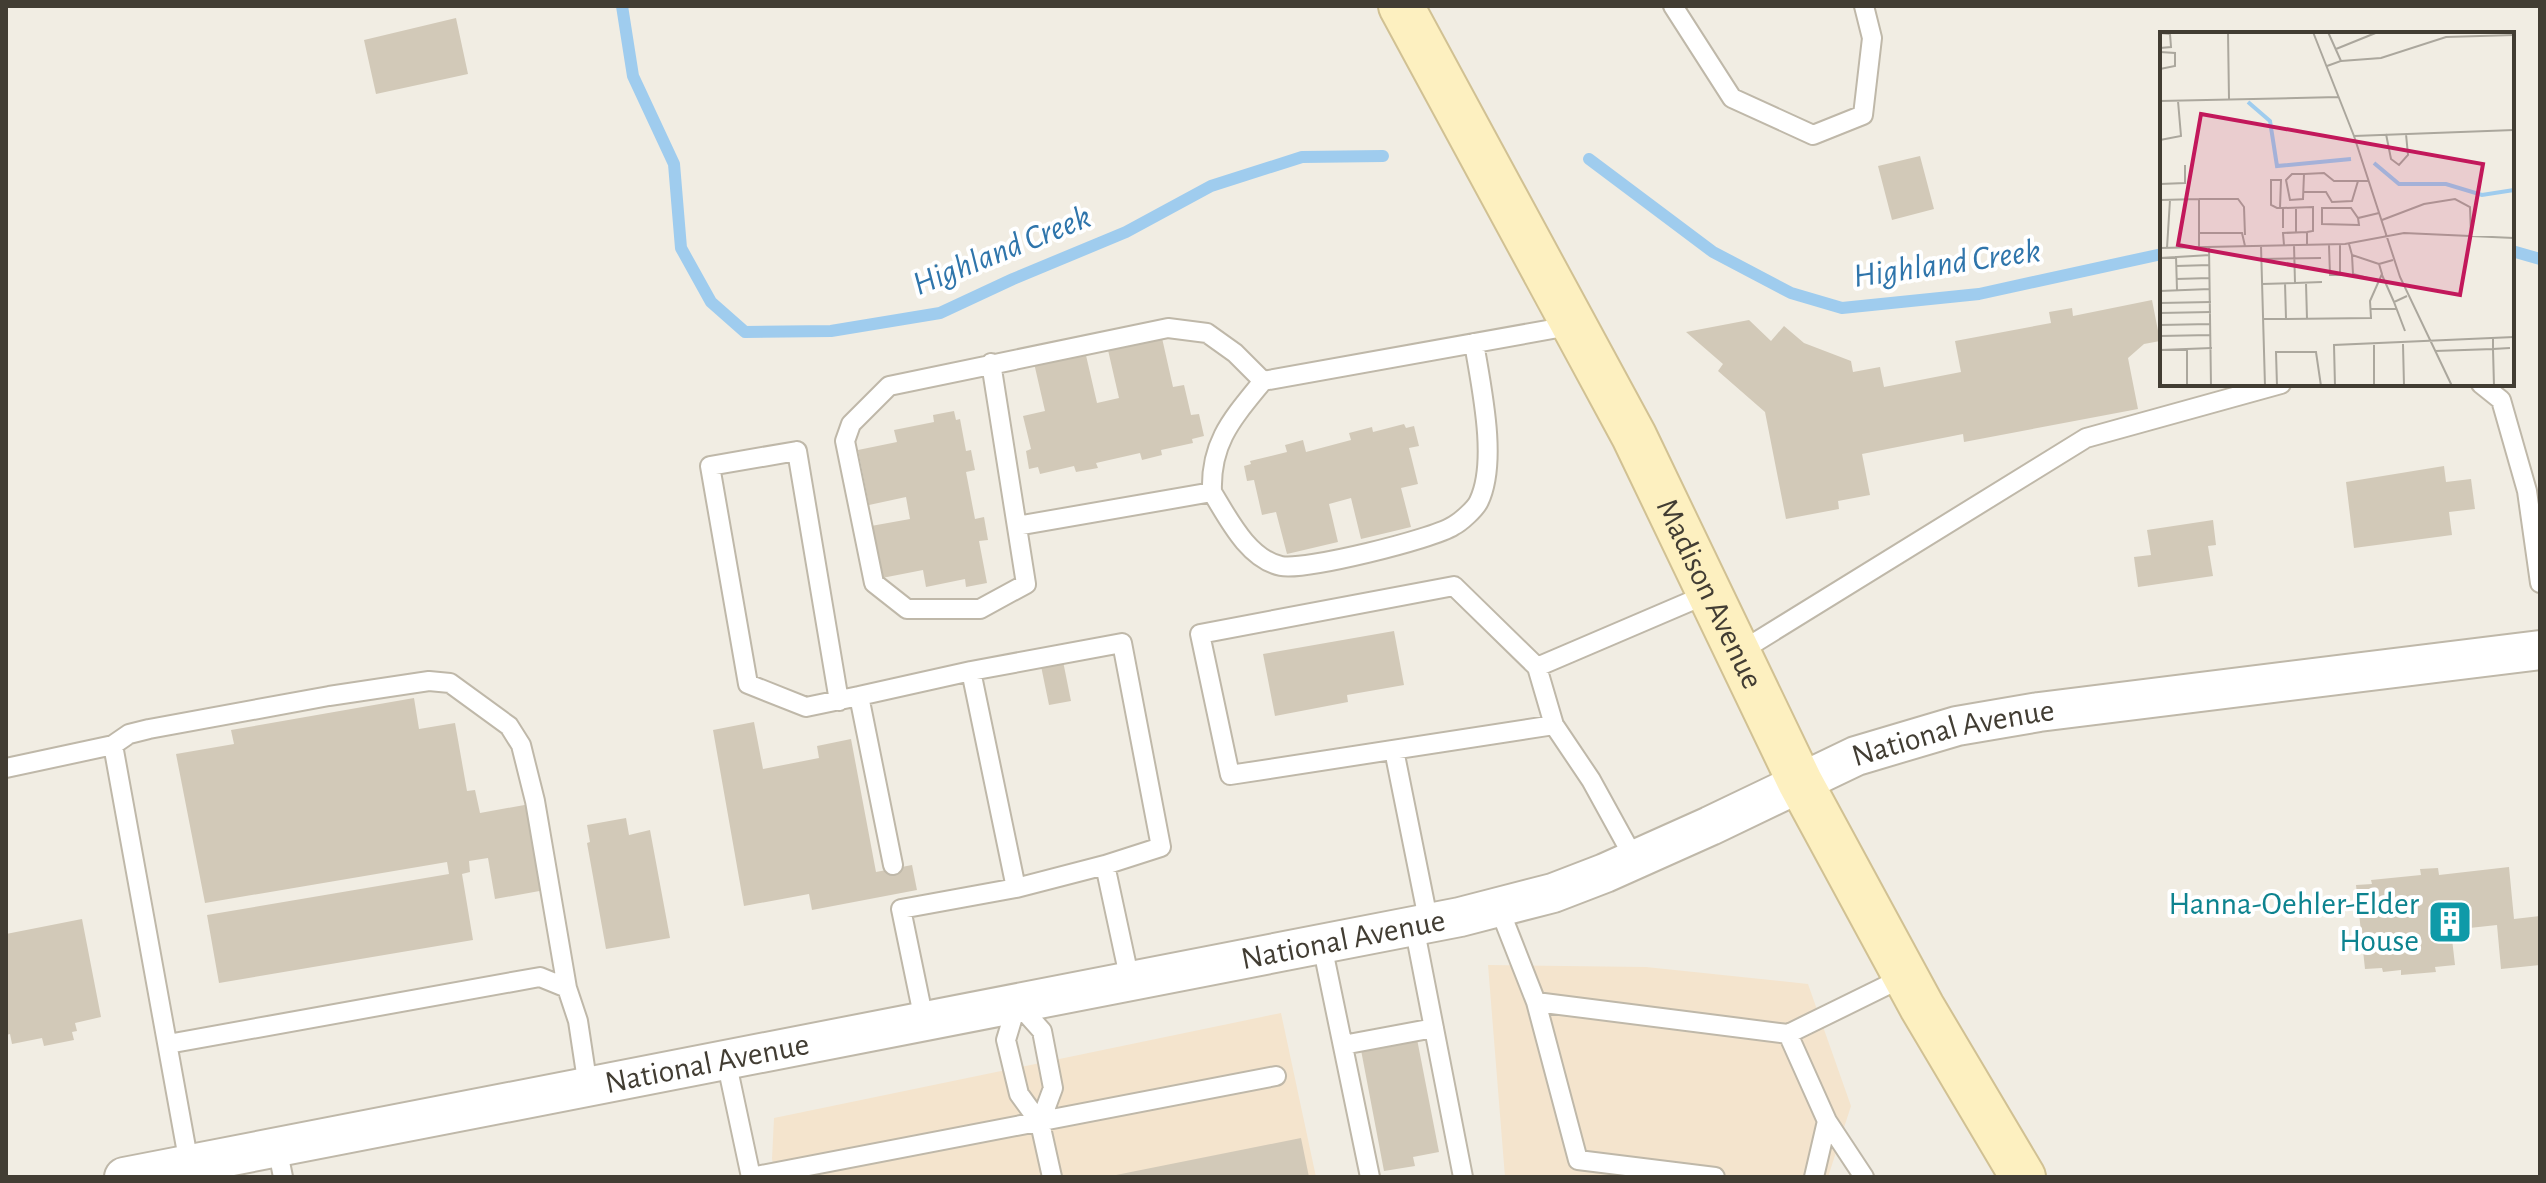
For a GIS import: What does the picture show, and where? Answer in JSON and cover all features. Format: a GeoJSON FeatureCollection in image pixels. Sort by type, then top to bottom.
{"type":"FeatureCollection","features":[{"type":"Feature","properties":{"kind":"main road","name":"Madison Avenue"},"geometry":{"type":"LineString","coordinates":[[1401,6],[1640,447],[1800,782],[1906,976],[2023,1177]]}},
{"type":"Feature","properties":{"kind":"street","name":"National Avenue"},"geometry":{"type":"LineString","coordinates":[[124,1177],[189,1164],[280,1162],[588,1087],[1499,908],[1553,893],[1635,860],[1856,756],[1957,726],[2039,712],[2540,650]]}},
{"type":"Feature","properties":{"kind":"lane"},"geometry":{"type":"LineString","coordinates":[[1673,6],[1732,98],[1813,135],[1863,115],[1872,38],[1864,6]]}},
{"type":"Feature","properties":{"kind":"lane"},"geometry":{"type":"LineString","coordinates":[[1474,343],[1485,413],[1488,463],[1479,502],[1454,526],[1390,547],[1321,562],[1282,566],[1257,553],[1234,528],[1212,492],[1211,467],[1221,436],[1263,381],[1474,343],[1575,325]]}},
{"type":"Feature","properties":{"kind":"lane"},"geometry":{"type":"LineString","coordinates":[[991,363],[1026,584],[980,609],[907,609],[874,583],[845,441],[851,424],[889,386],[991,363],[1168,328],[1207,333],[1235,353],[1263,381]]}},
{"type":"Feature","properties":{"kind":"lane"},"geometry":{"type":"LineString","coordinates":[[1738,653],[2086,438],[2278,386]]}},
{"type":"Feature","properties":{"kind":"lane"},"geometry":{"type":"LineString","coordinates":[[2484,386],[2501,400],[2527,491],[2540,583]]}},
{"type":"Feature","properties":{"kind":"lane"},"geometry":{"type":"LineString","coordinates":[[839,701],[797,451],[710,466],[748,684],[806,707],[839,701],[971,671],[1122,643],[1161,847],[1016,888],[900,903],[924,1020]]}},
{"type":"Feature","properties":{"kind":"lane"},"geometry":{"type":"LineString","coordinates":[[1017,526],[1212,492]]}},
{"type":"Feature","properties":{"kind":"lane"},"geometry":{"type":"LineString","coordinates":[[1554,725],[1230,775],[1200,634],[1454,586],[1537,667],[1554,725],[1591,780],[1635,860]]}},
{"type":"Feature","properties":{"kind":"lane"},"geometry":{"type":"LineString","coordinates":[[1537,667],[1710,593]]}},
{"type":"Feature","properties":{"kind":"lane"},"geometry":{"type":"LineString","coordinates":[[971,671],[1016,888]]}},
{"type":"Feature","properties":{"kind":"lane"},"geometry":{"type":"LineString","coordinates":[[6,768],[113,745],[129,734],[194,720],[415,683],[450,683],[509,726],[521,745],[535,801],[567,988],[578,1021],[588,1087]]}},
{"type":"Feature","properties":{"kind":"lane"},"geometry":{"type":"LineString","coordinates":[[859,696],[893,865]]}},
{"type":"Feature","properties":{"kind":"lane"},"geometry":{"type":"LineString","coordinates":[[113,745],[189,1164]]}},
{"type":"Feature","properties":{"kind":"lane"},"geometry":{"type":"LineString","coordinates":[[1394,750],[1434,1028],[1463,1177]]}},
{"type":"Feature","properties":{"kind":"lane"},"geometry":{"type":"LineString","coordinates":[[1105,865],[1130,981]]}},
{"type":"Feature","properties":{"kind":"lane"},"geometry":{"type":"LineString","coordinates":[[1499,908],[1536,1002],[1578,1160],[1715,1177]]}},
{"type":"Feature","properties":{"kind":"lane"},"geometry":{"type":"LineString","coordinates":[[1322,945],[1370,1177]]}},
{"type":"Feature","properties":{"kind":"lane"},"geometry":{"type":"LineString","coordinates":[[1536,1002],[1788,1034],[1906,976]]}},
{"type":"Feature","properties":{"kind":"lane"},"geometry":{"type":"LineString","coordinates":[[168,1044],[540,977],[567,988]]}},
{"type":"Feature","properties":{"kind":"lane"},"geometry":{"type":"LineString","coordinates":[[1017,1003],[1006,1040],[1019,1094],[1040,1123],[1052,1177]]}},
{"type":"Feature","properties":{"kind":"lane"},"geometry":{"type":"LineString","coordinates":[[1017,1003],[1042,1031],[1053,1088],[1040,1123]]}},
{"type":"Feature","properties":{"kind":"lane"},"geometry":{"type":"LineString","coordinates":[[1343,1045],[1434,1028]]}},
{"type":"Feature","properties":{"kind":"lane"},"geometry":{"type":"LineString","coordinates":[[1788,1034],[1827,1121],[1864,1177]]}},
{"type":"Feature","properties":{"kind":"lane"},"geometry":{"type":"LineString","coordinates":[[726,1060],[751,1177],[1276,1076]]}},
{"type":"Feature","properties":{"kind":"lane"},"geometry":{"type":"LineString","coordinates":[[1814,1177],[1827,1121]]}},
{"type":"Feature","properties":{"kind":"shaded area"},"geometry":{"type":"Polygon","coordinates":[[[1488,965],[1646,967],[1808,984],[1851,1106],[1828,1177],[1505,1177],[1488,965]]]}},
{"type":"Feature","properties":{"kind":"shaded area"},"geometry":{"type":"Polygon","coordinates":[[[1281,1013],[1316,1177],[776,1177],[772,1159],[774,1118],[1281,1013]]]}},
{"type":"Feature","properties":{"kind":"building"},"geometry":{"type":"Polygon","coordinates":[[[456,18],[468,74],[376,94],[364,40],[456,18]]]}},
{"type":"Feature","properties":{"kind":"building"},"geometry":{"type":"Polygon","coordinates":[[[1920,156],[1934,209],[1892,220],[1878,166],[1920,156]]]}},
{"type":"Feature","properties":{"kind":"building"},"geometry":{"type":"Polygon","coordinates":[[[2152,300],[2160,341],[2144,344],[2128,358],[2138,409],[1964,442],[1963,434],[1862,454],[1870,495],[1838,501],[1839,509],[1786,519],[1765,412],[1718,371],[1723,364],[1686,332],[1749,320],[1771,341],[1784,326],[1804,343],[1851,361],[1853,372],[1880,367],[1884,387],[1961,372],[1955,341],[2051,323],[2049,312],[2072,308],[2073,316],[2152,300]]]}},
{"type":"Feature","properties":{"kind":"building"},"geometry":{"type":"Polygon","coordinates":[[[1162,338],[1173,387],[1184,385],[1191,415],[1199,414],[1204,436],[1192,439],[1193,443],[1161,450],[1162,455],[1142,460],[1140,453],[1096,463],[1098,468],[1076,472],[1074,466],[1040,474],[1038,467],[1029,469],[1026,451],[1031,449],[1023,416],[1045,411],[1034,363],[1085,351],[1097,403],[1119,398],[1108,350],[1162,338]]]}},
{"type":"Feature","properties":{"kind":"building"},"geometry":{"type":"Polygon","coordinates":[[[954,411],[956,420],[960,419],[966,451],[971,450],[975,470],[966,472],[975,519],[984,517],[988,540],[979,541],[987,583],[966,587],[965,579],[926,587],[923,570],[882,578],[871,526],[910,519],[906,497],[869,505],[858,450],[897,442],[894,430],[934,422],[933,415],[954,411]]]}},
{"type":"Feature","properties":{"kind":"building"},"geometry":{"type":"Polygon","coordinates":[[[1404,424],[1406,428],[1414,426],[1419,446],[1409,448],[1418,484],[1401,488],[1411,527],[1361,539],[1351,498],[1329,504],[1338,542],[1287,554],[1276,512],[1262,515],[1254,480],[1247,481],[1244,466],[1251,464],[1250,461],[1287,452],[1285,445],[1303,440],[1306,452],[1351,440],[1349,433],[1372,427],[1373,432],[1404,424]]]}},
{"type":"Feature","properties":{"kind":"building"},"geometry":{"type":"Polygon","coordinates":[[[2444,466],[2446,482],[2471,479],[2475,509],[2449,512],[2452,535],[2354,548],[2346,482],[2444,466]]]}},
{"type":"Feature","properties":{"kind":"building"},"geometry":{"type":"Polygon","coordinates":[[[2213,520],[2216,545],[2208,546],[2213,576],[2138,587],[2134,557],[2151,555],[2147,530],[2213,520]]]}},
{"type":"Feature","properties":{"kind":"building"},"geometry":{"type":"Polygon","coordinates":[[[1394,631],[1404,685],[1347,695],[1348,702],[1275,716],[1263,654],[1394,631]]]}},
{"type":"Feature","properties":{"kind":"building"},"geometry":{"type":"Polygon","coordinates":[[[1063,661],[1071,701],[1049,705],[1041,666],[1063,661]]]}},
{"type":"Feature","properties":{"kind":"building"},"geometry":{"type":"Polygon","coordinates":[[[414,698],[419,729],[455,723],[467,791],[475,790],[480,813],[530,804],[545,890],[495,899],[488,858],[469,861],[470,872],[462,874],[473,940],[219,983],[207,915],[449,874],[447,862],[205,903],[176,754],[234,744],[231,730],[414,698]]]}},
{"type":"Feature","properties":{"kind":"building"},"geometry":{"type":"Polygon","coordinates":[[[754,722],[763,769],[819,758],[817,746],[851,739],[876,872],[912,865],[917,890],[812,910],[809,894],[744,906],[713,730],[754,722]]]}},
{"type":"Feature","properties":{"kind":"building"},"geometry":{"type":"Polygon","coordinates":[[[626,818],[629,835],[650,830],[670,938],[606,949],[587,843],[590,842],[587,825],[626,818]]]}},
{"type":"Feature","properties":{"kind":"building","name":"Hanna-Oehler-Elder House"},"geometry":{"type":"Polygon","coordinates":[[[2509,867],[2514,919],[2540,916],[2540,965],[2501,969],[2497,925],[2451,930],[2455,965],[2435,967],[2436,972],[2401,975],[2401,970],[2383,972],[2382,968],[2365,969],[2356,885],[2372,884],[2371,880],[2421,875],[2420,869],[2438,868],[2439,875],[2509,867]]]}},
{"type":"Feature","properties":{"kind":"building"},"geometry":{"type":"Polygon","coordinates":[[[82,919],[101,1017],[75,1023],[77,1031],[72,1032],[74,1040],[44,1046],[42,1038],[12,1044],[10,1034],[6,1035],[6,934],[82,919]]]}},
{"type":"Feature","properties":{"kind":"building"},"geometry":{"type":"Polygon","coordinates":[[[1417,1039],[1439,1152],[1413,1157],[1415,1166],[1384,1171],[1361,1050],[1417,1039]]]}},
{"type":"Feature","properties":{"kind":"building"},"geometry":{"type":"Polygon","coordinates":[[[1301,1138],[1309,1177],[1111,1177],[1111,1176],[1301,1138]]]}},
{"type":"Feature","properties":{"kind":"waterway","name":"Highland Creek"},"geometry":{"type":"LineString","coordinates":[[622,6],[633,76],[674,164],[681,248],[711,302],[745,332],[831,331],[940,313],[1126,232],[1211,186],[1302,157],[1383,156]]}},
{"type":"Feature","properties":{"kind":"waterway","name":"Highland Creek"},"geometry":{"type":"LineString","coordinates":[[1589,159],[1713,252],[1791,293],[1842,308],[1979,294],[2160,254]]}},
{"type":"Feature","properties":{"kind":"waterway","name":"Highland Creek"},"geometry":{"type":"LineString","coordinates":[[2514,252],[2540,259]]}},
{"type":"Feature","properties":{"kind":"place","name":"Hanna-Oehler-Elder House"},"geometry":{"type":"Point","coordinates":[2450,922]}}]}
